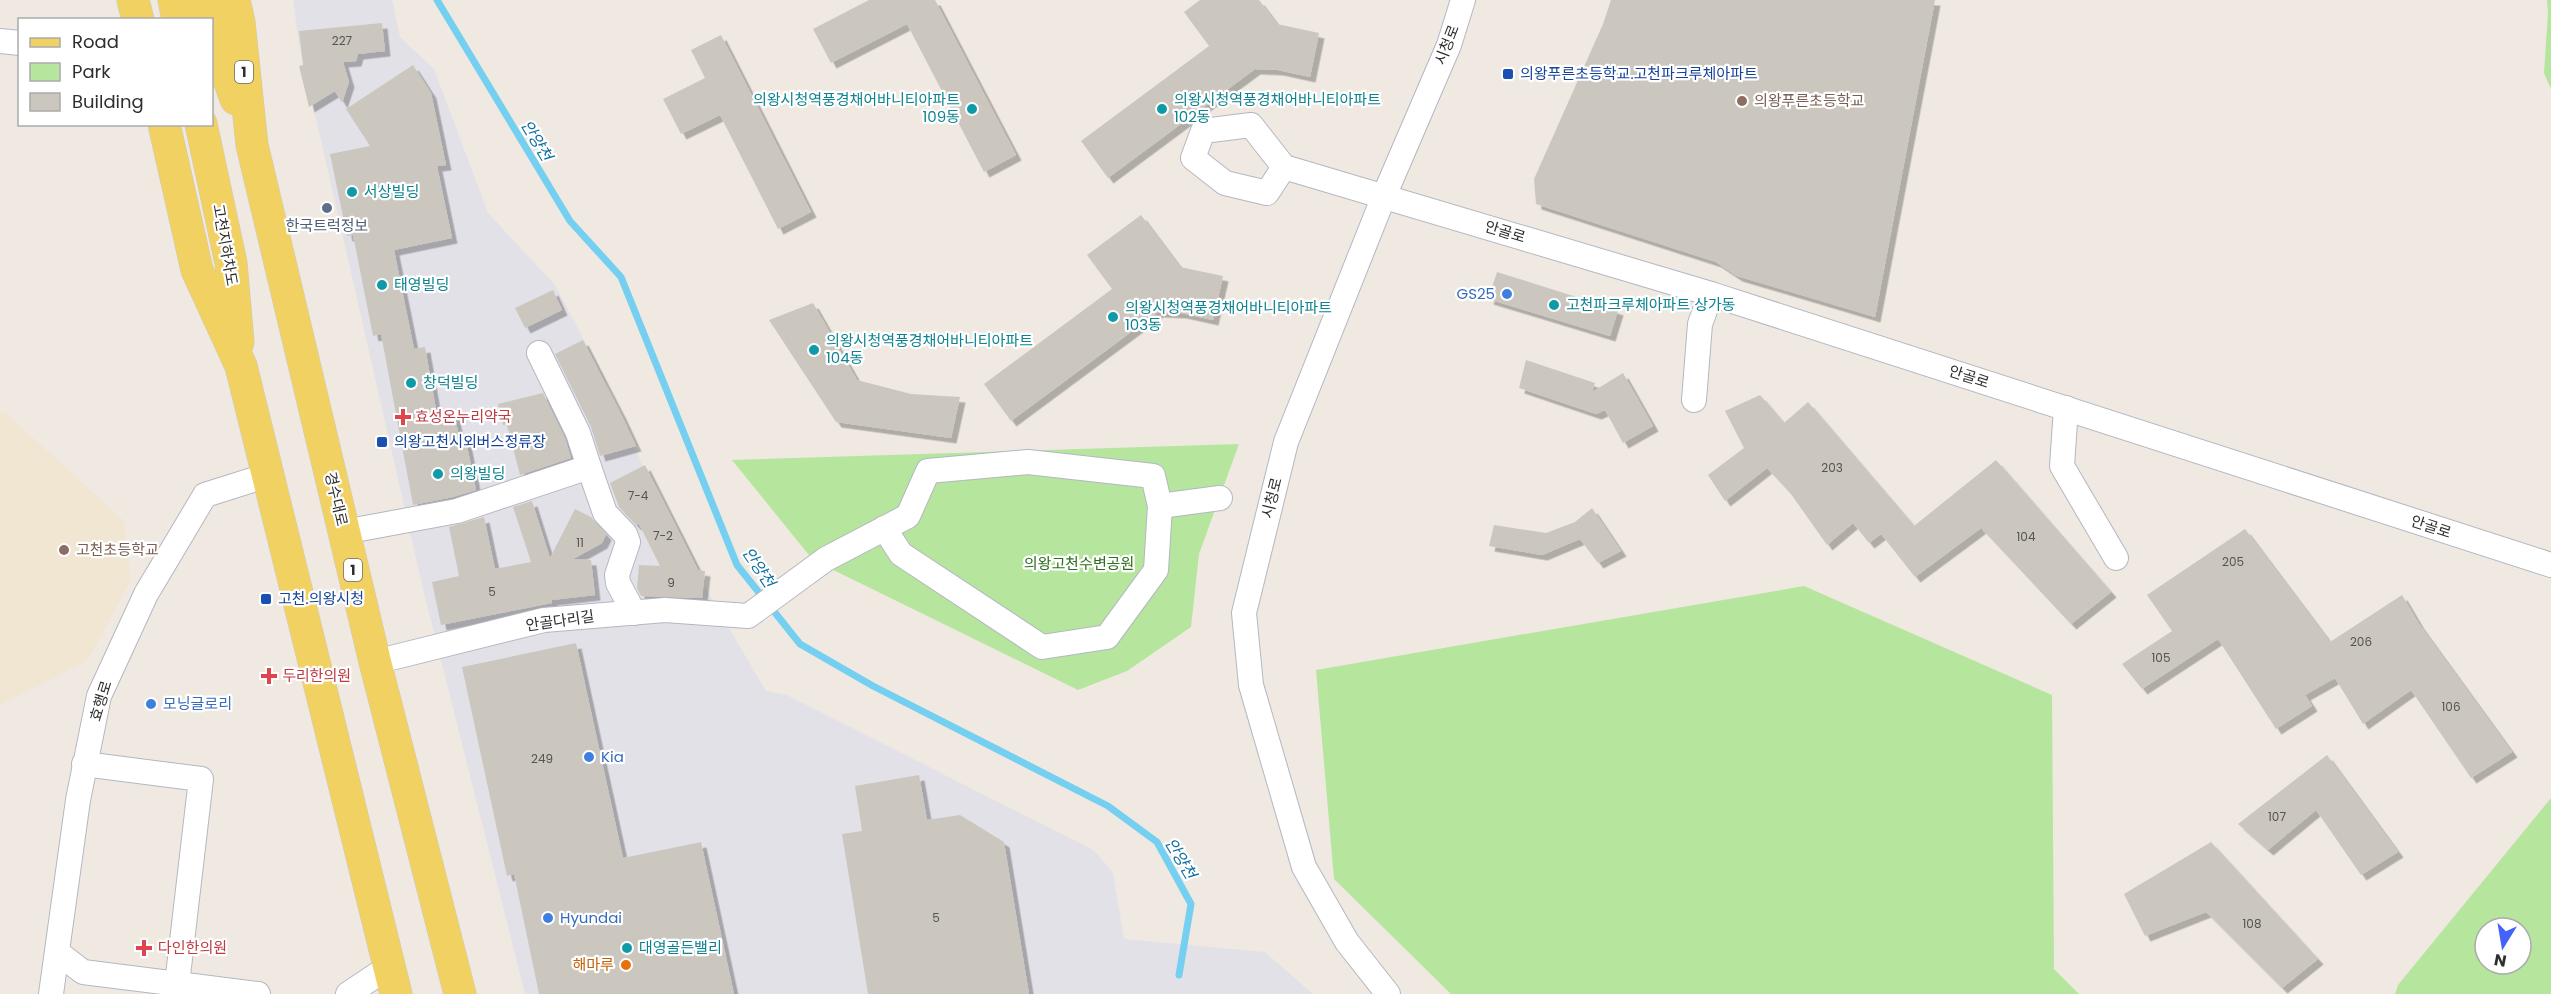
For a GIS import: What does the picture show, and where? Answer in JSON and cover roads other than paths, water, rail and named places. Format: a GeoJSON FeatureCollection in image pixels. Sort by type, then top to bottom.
{"type":"FeatureCollection","features":[{"type":"Feature","properties":{"kind":"main road"},"geometry":{"type":"LineString","coordinates":[[133,0],[138,18]]}},
{"type":"Feature","properties":{"kind":"main road"},"geometry":{"type":"LineString","coordinates":[[174,0],[178,18]]}},
{"type":"Feature","properties":{"kind":"main road"},"geometry":{"type":"LineString","coordinates":[[201,0],[206,18]]}},
{"type":"Feature","properties":{"kind":"main road","name":"경수대로"},"geometry":{"type":"LineString","coordinates":[[234,0],[239,22],[252,145],[375,662],[460,994]]}},
{"type":"Feature","properties":{"kind":"main road","name":"1"},"geometry":{"type":"LineString","coordinates":[[213,36],[252,145]]}},
{"type":"Feature","properties":{"kind":"main road"},"geometry":{"type":"LineString","coordinates":[[164,126],[197,270],[241,366],[393,980]]}},
{"type":"Feature","properties":{"kind":"main road","name":"고천지하차도"},"geometry":{"type":"LineString","coordinates":[[201,126],[231,263],[241,366]]}},
{"type":"Feature","properties":{"kind":"street","name":"시청로"},"geometry":{"type":"LineString","coordinates":[[1388,994],[1347,942],[1304,867],[1251,685],[1244,613],[1286,442],[1384,196],[1449,45],[1463,0]]}},
{"type":"Feature","properties":{"kind":"street","name":"안골로"},"geometry":{"type":"LineString","coordinates":[[1284,167],[1711,294],[2551,565]]}},
{"type":"Feature","properties":{"kind":"street"},"geometry":{"type":"LineString","coordinates":[[1694,400],[1700,324],[1711,294]]}},
{"type":"Feature","properties":{"kind":"street"},"geometry":{"type":"LineString","coordinates":[[539,353],[578,433],[605,513],[625,534],[628,542],[617,575],[618,583],[634,613]]}},
{"type":"Feature","properties":{"kind":"street"},"geometry":{"type":"LineString","coordinates":[[2066,408],[2062,466],[2115,558]]}},
{"type":"Feature","properties":{"kind":"street"},"geometry":{"type":"LineString","coordinates":[[1028,462],[1153,476],[1160,506],[1156,570],[1107,637],[1042,647],[901,554],[884,528],[908,516],[928,471],[1028,462]]}},
{"type":"Feature","properties":{"kind":"street"},"geometry":{"type":"LineString","coordinates":[[344,532],[457,511],[589,467]]}},
{"type":"Feature","properties":{"kind":"street","name":"효행로"},"geometry":{"type":"LineString","coordinates":[[51,994],[84,764],[99,696],[146,594],[205,495],[268,475]]}},
{"type":"Feature","properties":{"kind":"street"},"geometry":{"type":"LineString","coordinates":[[1160,506],[1220,498]]}},
{"type":"Feature","properties":{"kind":"street","name":"안골다리길"},"geometry":{"type":"LineString","coordinates":[[375,662],[544,620],[665,610],[748,616],[826,559],[884,528]]}},
{"type":"Feature","properties":{"kind":"street"},"geometry":{"type":"LineString","coordinates":[[84,764],[201,779],[177,984]]}},
{"type":"Feature","properties":{"kind":"street"},"geometry":{"type":"LineString","coordinates":[[57,952],[83,972],[258,994]]}},
{"type":"Feature","properties":{"kind":"street"},"geometry":{"type":"LineString","coordinates":[[348,994],[393,980]]}},
{"type":"Feature","properties":{"kind":"waterway","name":"안양천"},"geometry":{"type":"LineString","coordinates":[[437,0],[570,221],[621,277],[737,565],[800,644],[873,686],[1108,806],[1157,842],[1191,904],[1179,975]]}},
{"type":"Feature","properties":{"kind":"place","name":"의왕푸른초등학교.고천파크루체아파트"},"geometry":{"type":"Point","coordinates":[1508,74]}},
{"type":"Feature","properties":{"kind":"place","name":"의왕푸른초등학교"},"geometry":{"type":"Point","coordinates":[1742,101]}},
{"type":"Feature","properties":{"kind":"place","name":"의왕시청역풍경채어바니티아파트 109동"},"geometry":{"type":"Point","coordinates":[972,109]}},
{"type":"Feature","properties":{"kind":"place","name":"의왕시청역풍경채어바니티아파트 102동"},"geometry":{"type":"Point","coordinates":[1162,109]}},
{"type":"Feature","properties":{"kind":"place","name":"서상빌딩"},"geometry":{"type":"Point","coordinates":[352,192]}},
{"type":"Feature","properties":{"kind":"place","name":"한국트럭정보"},"geometry":{"type":"Point","coordinates":[327,208]}},
{"type":"Feature","properties":{"kind":"place","name":"태영빌딩"},"geometry":{"type":"Point","coordinates":[382,285]}},
{"type":"Feature","properties":{"kind":"place","name":"GS25"},"geometry":{"type":"Point","coordinates":[1507,294]}},
{"type":"Feature","properties":{"kind":"place","name":"고천파크루체아파트 상가동"},"geometry":{"type":"Point","coordinates":[1554,305]}},
{"type":"Feature","properties":{"kind":"place","name":"의왕시청역풍경채어바니티아파트 103동"},"geometry":{"type":"Point","coordinates":[1113,317]}},
{"type":"Feature","properties":{"kind":"place","name":"의왕시청역풍경채어바니티아파트 104동"},"geometry":{"type":"Point","coordinates":[814,350]}},
{"type":"Feature","properties":{"kind":"place","name":"창덕빌딩"},"geometry":{"type":"Point","coordinates":[411,383]}},
{"type":"Feature","properties":{"kind":"place","name":"효성온누리약국"},"geometry":{"type":"Point","coordinates":[403,417]}},
{"type":"Feature","properties":{"kind":"place","name":"의왕고천시외버스정류장"},"geometry":{"type":"Point","coordinates":[382,442]}},
{"type":"Feature","properties":{"kind":"place","name":"의왕빌딩"},"geometry":{"type":"Point","coordinates":[438,474]}},
{"type":"Feature","properties":{"kind":"place","name":"고천초등학교"},"geometry":{"type":"Point","coordinates":[64,550]}},
{"type":"Feature","properties":{"kind":"place","name":"고천.의왕시청"},"geometry":{"type":"Point","coordinates":[266,599]}},
{"type":"Feature","properties":{"kind":"place","name":"두리한의원"},"geometry":{"type":"Point","coordinates":[269,676]}},
{"type":"Feature","properties":{"kind":"place","name":"모닝글로리"},"geometry":{"type":"Point","coordinates":[151,704]}},
{"type":"Feature","properties":{"kind":"place","name":"Kia"},"geometry":{"type":"Point","coordinates":[589,757]}},
{"type":"Feature","properties":{"kind":"place","name":"Hyundai"},"geometry":{"type":"Point","coordinates":[548,918]}},
{"type":"Feature","properties":{"kind":"place","name":"다인한의원"},"geometry":{"type":"Point","coordinates":[144,948]}},
{"type":"Feature","properties":{"kind":"place","name":"대영골든밸리"},"geometry":{"type":"Point","coordinates":[627,948]}},
{"type":"Feature","properties":{"kind":"place","name":"해마루"},"geometry":{"type":"Point","coordinates":[626,965]}},
{"type":"Feature","properties":{"kind":"park label","name":"의왕고천수변공원"},"geometry":{"type":"Point","coordinates":[1079,564]}}]}
